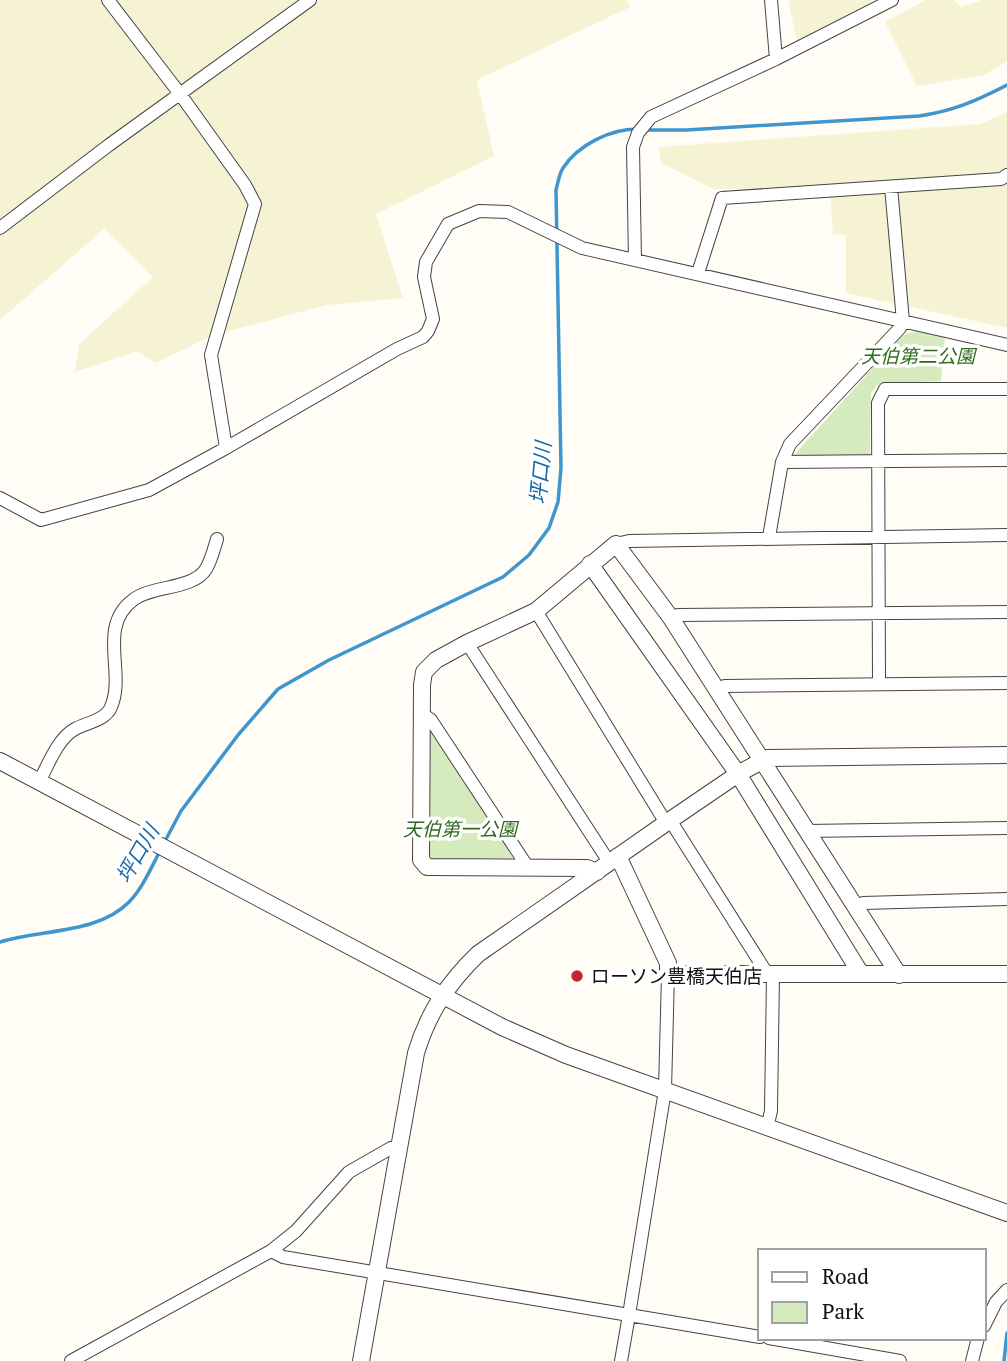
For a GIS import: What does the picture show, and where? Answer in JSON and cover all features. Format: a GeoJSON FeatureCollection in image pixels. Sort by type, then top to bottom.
{"type":"FeatureCollection","features":[{"type":"Feature","properties":{"kind":"street"},"geometry":{"type":"LineString","coordinates":[[108,0],[180,94],[245,185],[255,204],[211,355],[226,448]]}},
{"type":"Feature","properties":{"kind":"street"},"geometry":{"type":"LineString","coordinates":[[0,228],[310,0]]}},
{"type":"Feature","properties":{"kind":"street"},"geometry":{"type":"LineString","coordinates":[[771,0],[776,59]]}},
{"type":"Feature","properties":{"kind":"street"},"geometry":{"type":"LineString","coordinates":[[635,260],[633,147],[651,117],[776,59],[892,0]]}},
{"type":"Feature","properties":{"kind":"street"},"geometry":{"type":"LineString","coordinates":[[698,274],[722,198],[891,187],[1001,178],[1007,175]]}},
{"type":"Feature","properties":{"kind":"street"},"geometry":{"type":"LineString","coordinates":[[769,537],[782,462],[790,444],[900,328],[902,321],[891,187]]}},
{"type":"Feature","properties":{"kind":"street"},"geometry":{"type":"LineString","coordinates":[[0,498],[41,520],[149,490],[397,349],[423,337],[433,319],[424,277],[426,262],[448,224],[479,211],[508,212],[582,248],[1007,345]]}},
{"type":"Feature","properties":{"kind":"street"},"geometry":{"type":"LineString","coordinates":[[879,684],[878,403],[885,389],[1007,389]]}},
{"type":"Feature","properties":{"kind":"street"},"geometry":{"type":"LineString","coordinates":[[782,462],[1007,460]]}},
{"type":"Feature","properties":{"kind":"street"},"geometry":{"type":"LineString","coordinates":[[608,863],[587,868],[426,867],[421,860],[421,713],[424,672],[436,660],[536,611],[616,544],[629,541],[1007,535]]}},
{"type":"Feature","properties":{"kind":"street"},"geometry":{"type":"LineString","coordinates":[[39,782],[63,740],[72,730],[103,716],[111,709],[115,693],[114,634],[119,615],[131,601],[146,592],[200,577],[207,567],[217,539]]}},
{"type":"Feature","properties":{"kind":"street"},"geometry":{"type":"LineString","coordinates":[[616,544],[671,618],[899,975]]}},
{"type":"Feature","properties":{"kind":"street"},"geometry":{"type":"LineString","coordinates":[[590,564],[738,774],[861,974]]}},
{"type":"Feature","properties":{"kind":"street"},"geometry":{"type":"LineString","coordinates":[[536,611],[668,822],[771,975],[771,1111],[767,1128]]}},
{"type":"Feature","properties":{"kind":"street"},"geometry":{"type":"LineString","coordinates":[[671,618],[678,615],[1007,612]]}},
{"type":"Feature","properties":{"kind":"street"},"geometry":{"type":"LineString","coordinates":[[467,643],[608,863],[668,963],[664,1090],[621,1361]]}},
{"type":"Feature","properties":{"kind":"street"},"geometry":{"type":"LineString","coordinates":[[716,689],[725,685],[1007,683]]}},
{"type":"Feature","properties":{"kind":"street"},"geometry":{"type":"LineString","coordinates":[[421,713],[431,720],[527,866]]}},
{"type":"Feature","properties":{"kind":"street"},"geometry":{"type":"LineString","coordinates":[[361,1361],[422,1032],[442,995],[459,972],[478,954],[738,774],[767,758],[1007,755]]}},
{"type":"Feature","properties":{"kind":"street"},"geometry":{"type":"LineString","coordinates":[[0,761],[502,1027],[566,1055],[1007,1213]]}},
{"type":"Feature","properties":{"kind":"street"},"geometry":{"type":"LineString","coordinates":[[807,831],[1007,828]]}},
{"type":"Feature","properties":{"kind":"street"},"geometry":{"type":"LineString","coordinates":[[855,906],[863,903],[1007,899]]}},
{"type":"Feature","properties":{"kind":"street"},"geometry":{"type":"LineString","coordinates":[[668,974],[1007,974]]}},
{"type":"Feature","properties":{"kind":"street"},"geometry":{"type":"LineString","coordinates":[[71,1361],[271,1251],[296,1231],[349,1172],[391,1148],[399,1147]]}},
{"type":"Feature","properties":{"kind":"street"},"geometry":{"type":"LineString","coordinates":[[271,1251],[282,1257],[758,1337]]}},
{"type":"Feature","properties":{"kind":"street"},"geometry":{"type":"LineString","coordinates":[[986,1322],[996,1302],[1007,1290]]}},
{"type":"Feature","properties":{"kind":"street"},"geometry":{"type":"LineString","coordinates":[[780,1340],[900,1361]]}},
{"type":"Feature","properties":{"kind":"street"},"geometry":{"type":"LineString","coordinates":[[972,1361],[977,1340]]}},
{"type":"Feature","properties":{"kind":"shaded area"},"geometry":{"type":"Polygon","coordinates":[[[0,0],[627,0],[630,7],[477,80],[494,156],[376,214],[403,298],[327,305],[214,335],[155,363],[137,351],[75,372],[79,344],[153,277],[104,229],[0,320],[0,0]]]}},
{"type":"Feature","properties":{"kind":"shaded area"},"geometry":{"type":"Polygon","coordinates":[[[788,0],[871,0],[872,3],[797,42],[788,0]]]}},
{"type":"Feature","properties":{"kind":"shaded area"},"geometry":{"type":"Polygon","coordinates":[[[926,0],[954,0],[961,7],[982,0],[1007,0],[1007,61],[984,75],[917,86],[885,22],[926,0]]]}},
{"type":"Feature","properties":{"kind":"shaded area"},"geometry":{"type":"Polygon","coordinates":[[[1007,112],[1007,328],[846,293],[846,235],[833,234],[830,188],[713,189],[661,163],[659,147],[980,124],[1007,112]]]}},
{"type":"Feature","properties":{"kind":"green space","name":"天伯第二公園"},"geometry":{"type":"Polygon","coordinates":[[[915,331],[945,337],[941,381],[878,384],[871,393],[870,455],[794,455],[902,336],[915,331]]]}},
{"type":"Feature","properties":{"kind":"green space","name":"天伯第一公園"},"geometry":{"type":"Polygon","coordinates":[[[428,728],[513,858],[429,859],[428,728]]]}},
{"type":"Feature","properties":{"kind":"waterway","name":"坪口川"},"geometry":{"type":"LineString","coordinates":[[645,130],[919,116],[964,105],[1007,85]]}},
{"type":"Feature","properties":{"kind":"waterway","name":"坪口川"},"geometry":{"type":"LineString","coordinates":[[165,841],[181,811],[238,735],[278,689],[329,660],[503,577],[529,555],[549,528],[558,502],[561,468],[556,190],[563,168],[577,152],[606,135],[637,129]]}},
{"type":"Feature","properties":{"kind":"waterway","name":"坪口川"},"geometry":{"type":"LineString","coordinates":[[0,942],[102,920],[129,902],[160,851]]}},
{"type":"Feature","properties":{"kind":"waterway"},"geometry":{"type":"LineString","coordinates":[[1004,1361],[1007,1333]]}},
{"type":"Feature","properties":{"kind":"place","name":"ローソン豊橋天伯店"},"geometry":{"type":"Point","coordinates":[577,976]}}]}
